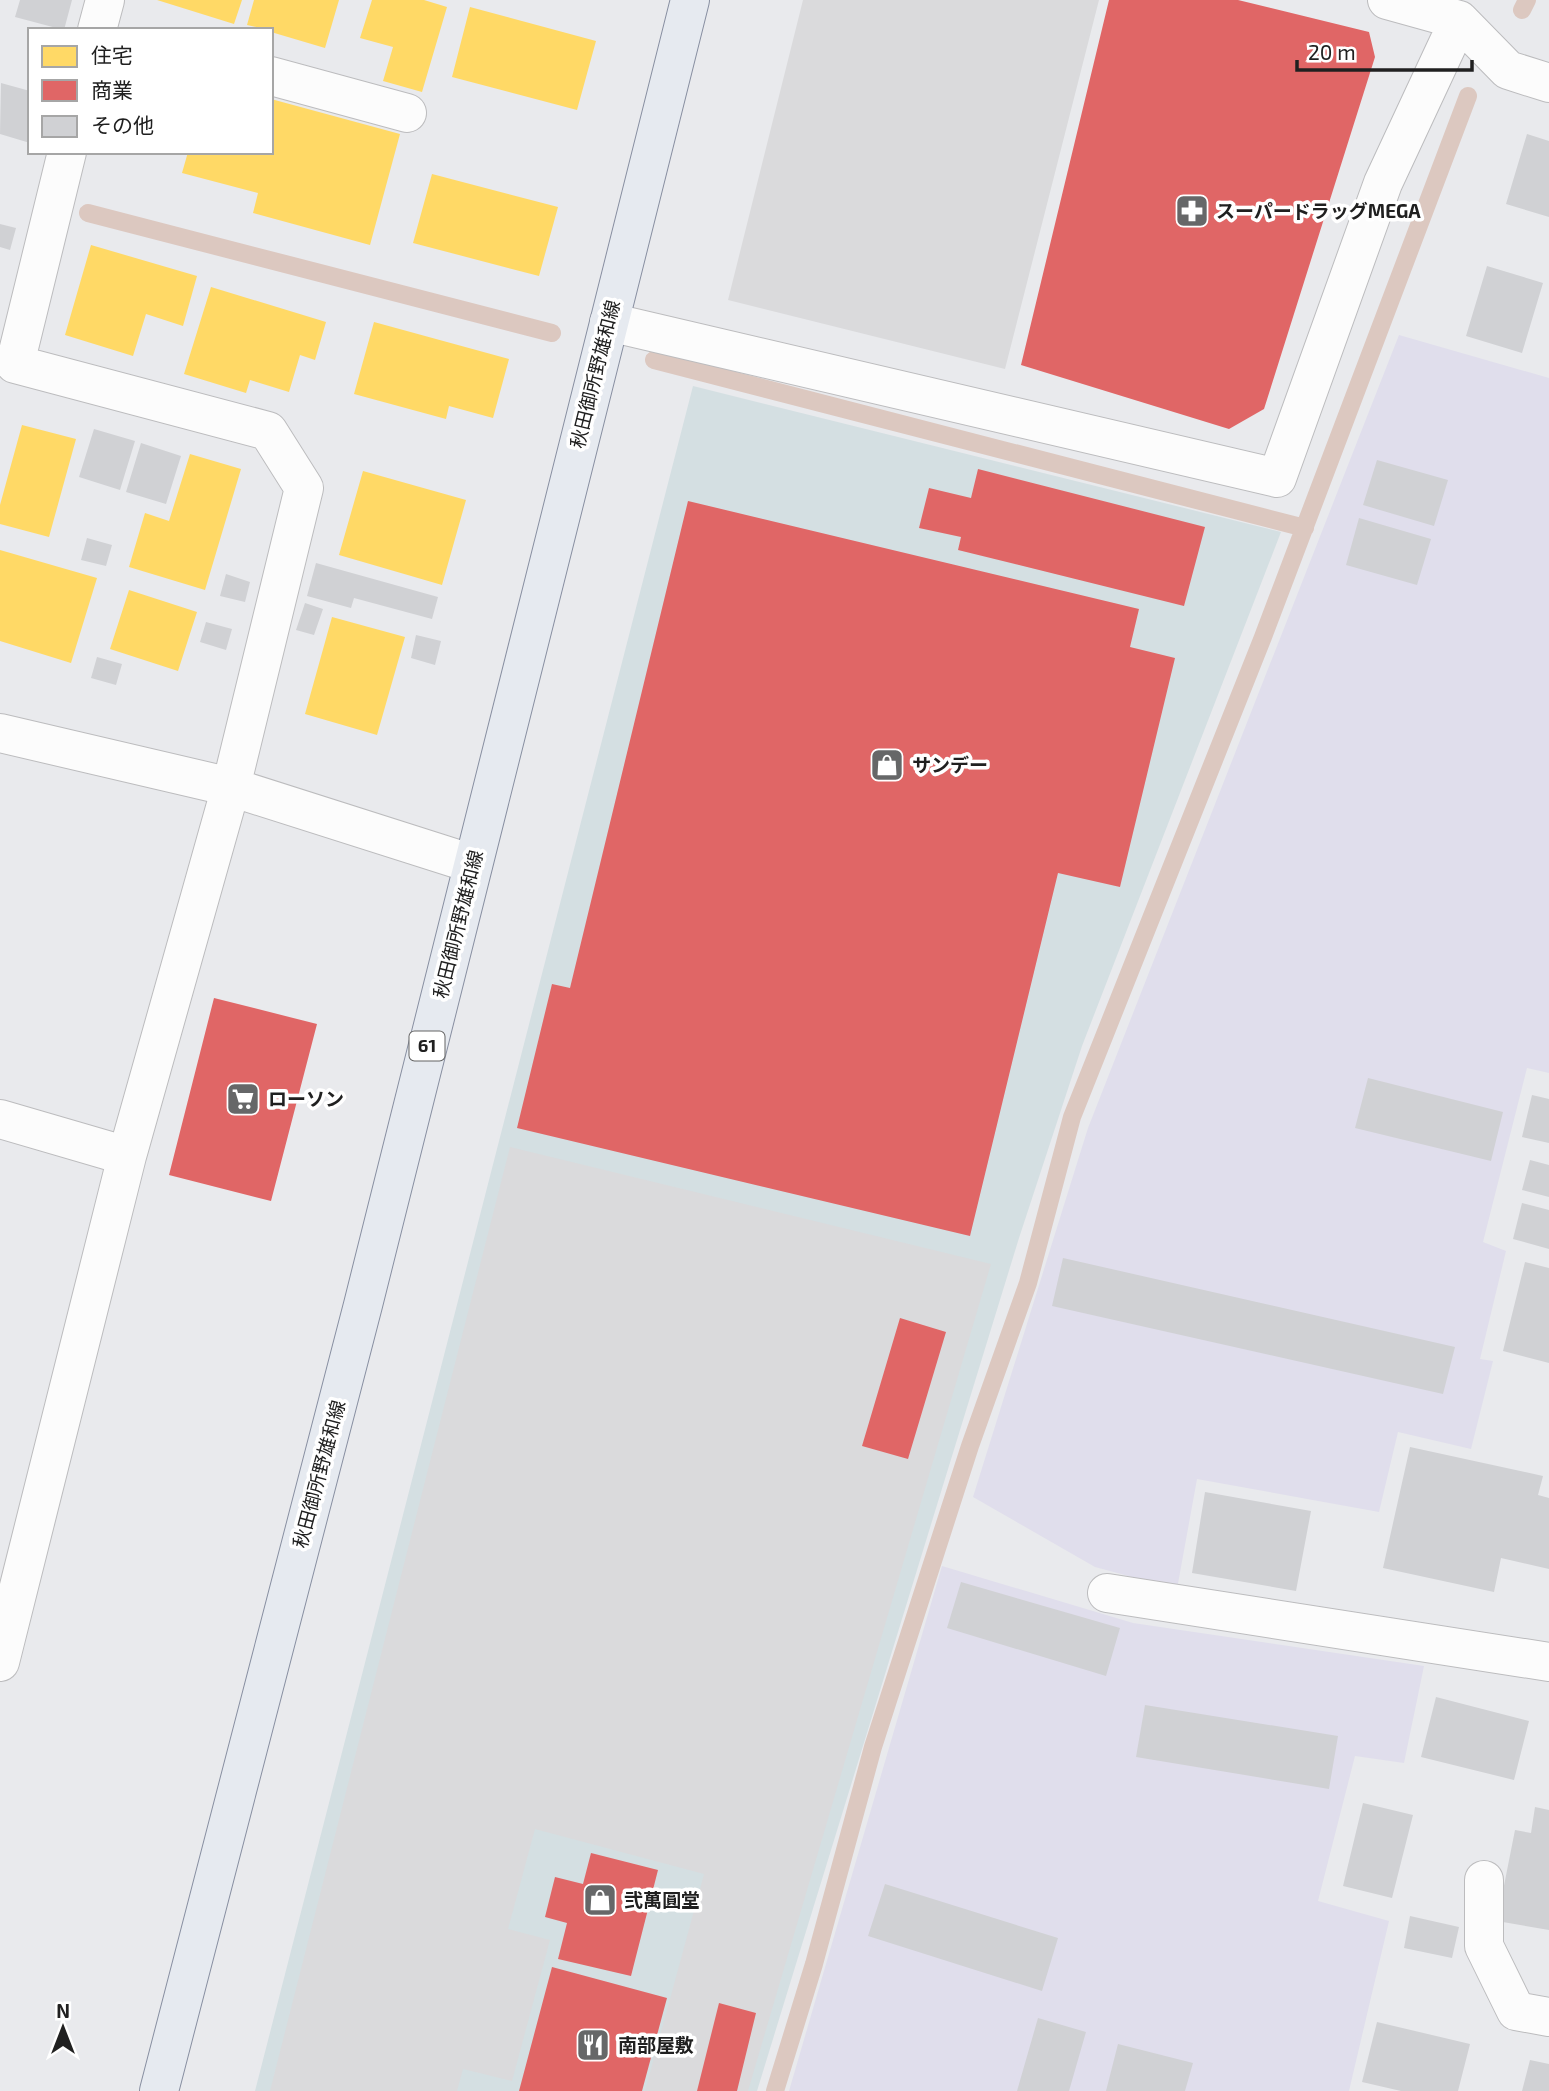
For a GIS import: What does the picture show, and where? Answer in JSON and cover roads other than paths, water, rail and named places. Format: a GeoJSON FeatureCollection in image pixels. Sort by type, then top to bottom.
{"type":"FeatureCollection","features":[{"type":"Feature","properties":{"kind":"main road","name":"秋田御所野雄和線"},"geometry":{"type":"LineString","coordinates":[[159,2091],[363,1305],[690,0]]}},
{"type":"Feature","properties":{"kind":"street"},"geometry":{"type":"LineString","coordinates":[[98,28],[104,0]]}},
{"type":"Feature","properties":{"kind":"street"},"geometry":{"type":"LineString","coordinates":[[1387,0],[1459,20],[1508,70],[1549,83]]}},
{"type":"Feature","properties":{"kind":"street"},"geometry":{"type":"LineString","coordinates":[[609,322],[1277,478],[1383,183],[1459,20]]}},
{"type":"Feature","properties":{"kind":"street"},"geometry":{"type":"LineString","coordinates":[[273,77],[407,113]]}},
{"type":"Feature","properties":{"kind":"street"},"geometry":{"type":"LineString","coordinates":[[0,1662],[127,1156],[231,787],[304,488],[268,431],[8,363],[66,154]]}},
{"type":"Feature","properties":{"kind":"street"},"geometry":{"type":"LineString","coordinates":[[0,733],[231,787],[473,864]]}},
{"type":"Feature","properties":{"kind":"street"},"geometry":{"type":"LineString","coordinates":[[0,1119],[127,1156]]}},
{"type":"Feature","properties":{"kind":"street"},"geometry":{"type":"LineString","coordinates":[[1107,1593],[1549,1662]]}},
{"type":"Feature","properties":{"kind":"street"},"geometry":{"type":"LineString","coordinates":[[1484,1880],[1484,1946],[1516,2011],[1549,2017]]}},
{"type":"Feature","properties":{"kind":"waterway"},"geometry":{"type":"LineString","coordinates":[[1522,10],[1527,0]]}},
{"type":"Feature","properties":{"kind":"waterway"},"geometry":{"type":"LineString","coordinates":[[775,2091],[814,1964],[873,1747],[970,1446],[1028,1283],[1072,1117],[1263,637],[1468,96]]}},
{"type":"Feature","properties":{"kind":"waterway"},"geometry":{"type":"LineString","coordinates":[[88,213],[552,333]]}},
{"type":"Feature","properties":{"kind":"waterway"},"geometry":{"type":"LineString","coordinates":[[654,360],[1305,528]]}},
{"type":"Feature","properties":{"kind":"place","name":"スーパードラッグMEGA"},"geometry":{"type":"Point","coordinates":[1192,211]}},
{"type":"Feature","properties":{"kind":"place","name":"サンデー"},"geometry":{"type":"Point","coordinates":[887,765]}},
{"type":"Feature","properties":{"kind":"place","name":"ローソン"},"geometry":{"type":"Point","coordinates":[243,1099]}},
{"type":"Feature","properties":{"kind":"place","name":"弐萬圓堂"},"geometry":{"type":"Point","coordinates":[600,1900]}},
{"type":"Feature","properties":{"kind":"place","name":"南部屋敷"},"geometry":{"type":"Point","coordinates":[593,2045]}}]}
